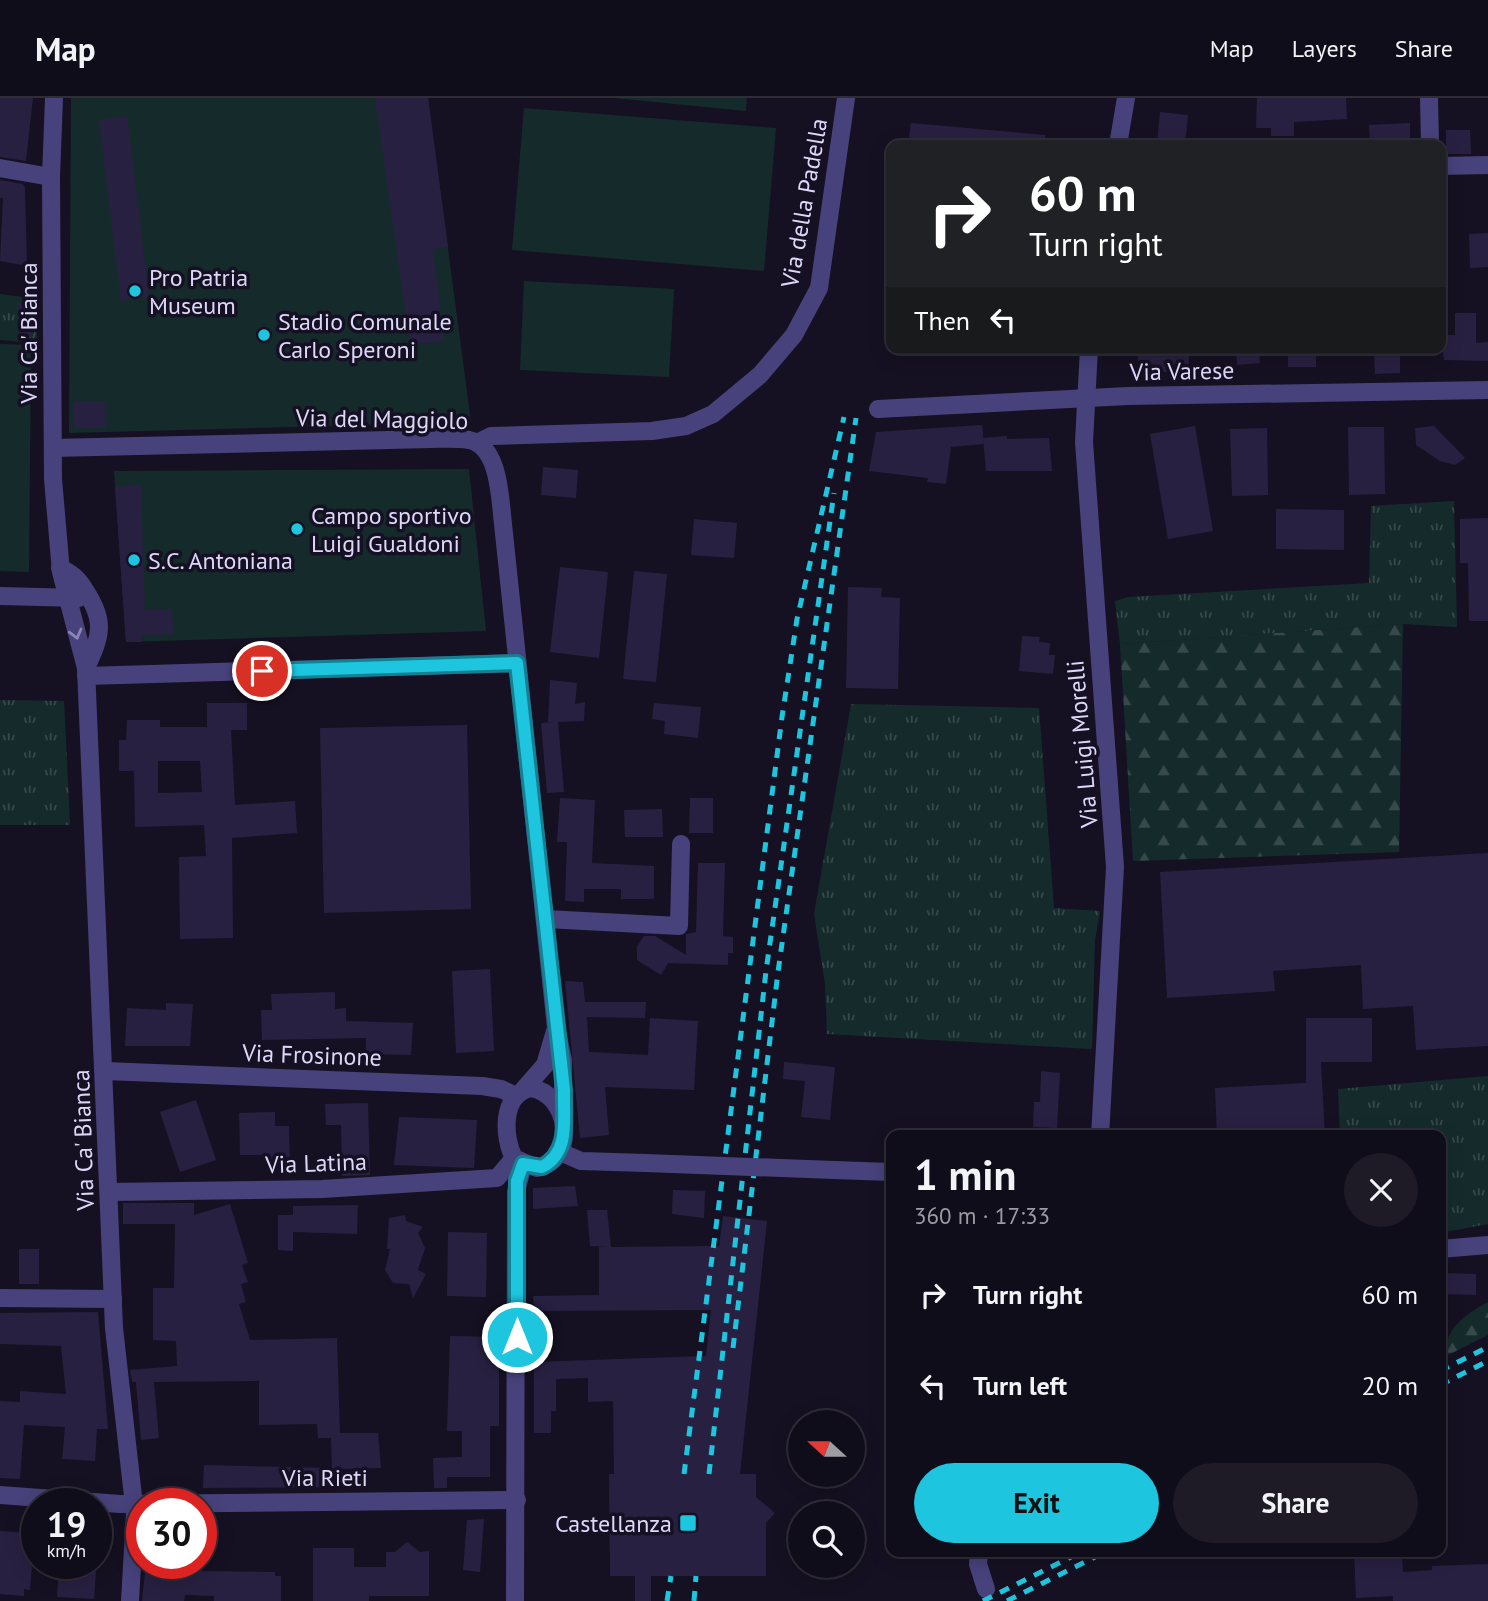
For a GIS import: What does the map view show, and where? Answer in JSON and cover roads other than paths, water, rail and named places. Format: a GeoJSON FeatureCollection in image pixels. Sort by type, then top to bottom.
{"type":"FeatureCollection","features":[{"type":"Feature","properties":{"kind":"street","name":"Via Ca' Bianca"},"geometry":{"type":"LineString","coordinates":[[54,98],[51,177],[53,448],[60,568],[86,672],[113,1299],[132,1488]]}},
{"type":"Feature","properties":{"kind":"street","name":"Via della Padella"},"geometry":{"type":"LineString","coordinates":[[477,443],[492,436],[673,429],[709,417],[745,389],[790,341],[816,294],[846,98]]}},
{"type":"Feature","properties":{"kind":"street"},"geometry":{"type":"LineString","coordinates":[[1119,140],[1126,98]]}},
{"type":"Feature","properties":{"kind":"street"},"geometry":{"type":"LineString","coordinates":[[1429,98],[1430,140]]}},
{"type":"Feature","properties":{"kind":"street"},"geometry":{"type":"LineString","coordinates":[[1446,166],[1488,165]]}},
{"type":"Feature","properties":{"kind":"street"},"geometry":{"type":"LineString","coordinates":[[0,168],[51,177]]}},
{"type":"Feature","properties":{"kind":"street","name":"Via Luigi Morelli"},"geometry":{"type":"LineString","coordinates":[[1088,354],[1084,398],[1085,455],[1115,867],[1100,1130]]}},
{"type":"Feature","properties":{"kind":"street","name":"Via Varese"},"geometry":{"type":"LineString","coordinates":[[878,409],[1084,398],[1488,390]]}},
{"type":"Feature","properties":{"kind":"street","name":"Via del Maggiolo"},"geometry":{"type":"LineString","coordinates":[[53,448],[430,439],[470,440],[477,443],[490,458],[497,482],[556,1028],[564,1060],[563,1117]]}},
{"type":"Feature","properties":{"kind":"street","name":"Via Ca' Bianca"},"geometry":{"type":"LineString","coordinates":[[60,568],[75,576],[98,611],[100,626],[86,672]]}},
{"type":"Feature","properties":{"kind":"street"},"geometry":{"type":"LineString","coordinates":[[0,596],[69,599],[89,596]]}},
{"type":"Feature","properties":{"kind":"street"},"geometry":{"type":"LineString","coordinates":[[86,672],[517,663]]}},
{"type":"Feature","properties":{"kind":"street"},"geometry":{"type":"LineString","coordinates":[[546,919],[679,926],[681,844]]}},
{"type":"Feature","properties":{"kind":"street","name":"Via del Maggiolo"},"geometry":{"type":"LineString","coordinates":[[520,1093],[545,1065],[556,1028]]}},
{"type":"Feature","properties":{"kind":"street","name":"Via Frosinone"},"geometry":{"type":"LineString","coordinates":[[105,1071],[487,1087],[520,1093]]}},
{"type":"Feature","properties":{"kind":"street"},"geometry":{"type":"LineString","coordinates":[[515,1601],[516,1192],[519,1161],[508,1142],[506,1122],[520,1093],[535,1089],[548,1094],[557,1103],[563,1117],[563,1139],[558,1151],[542,1167],[519,1161]]}},
{"type":"Feature","properties":{"kind":"street"},"geometry":{"type":"LineString","coordinates":[[558,1151],[580,1161],[886,1171]]}},
{"type":"Feature","properties":{"kind":"street","name":"Via Latina"},"geometry":{"type":"LineString","coordinates":[[109,1192],[322,1189],[497,1178],[519,1161]]}},
{"type":"Feature","properties":{"kind":"street"},"geometry":{"type":"LineString","coordinates":[[1446,1249],[1487,1245]]}},
{"type":"Feature","properties":{"kind":"street"},"geometry":{"type":"LineString","coordinates":[[0,1298],[113,1299]]}},
{"type":"Feature","properties":{"kind":"street","name":"Via Rieti"},"geometry":{"type":"LineString","coordinates":[[0,1495],[126,1503]]}},
{"type":"Feature","properties":{"kind":"street","name":"Via Rieti"},"geometry":{"type":"LineString","coordinates":[[217,1502],[517,1500]]}},
{"type":"Feature","properties":{"kind":"street"},"geometry":{"type":"LineString","coordinates":[[979,1557],[978,1564],[986,1589]]}},
{"type":"Feature","properties":{"kind":"street","name":"Via Ca' Bianca"},"geometry":{"type":"LineString","coordinates":[[130,1601],[131,1579]]}},
{"type":"Feature","properties":{"kind":"railway"},"geometry":{"type":"LineString","coordinates":[[684,1474],[782,717],[797,619],[844,417]]}},
{"type":"Feature","properties":{"kind":"railway"},"geometry":{"type":"LineString","coordinates":[[733,1348],[778,972],[856,418]]}},
{"type":"Feature","properties":{"kind":"railway"},"geometry":{"type":"LineString","coordinates":[[709,1474],[766,971],[834,493]]}},
{"type":"Feature","properties":{"kind":"railway"},"geometry":{"type":"LineString","coordinates":[[1446,1368],[1488,1347]]}},
{"type":"Feature","properties":{"kind":"railway"},"geometry":{"type":"LineString","coordinates":[[1446,1382],[1488,1361]]}},
{"type":"Feature","properties":{"kind":"railway"},"geometry":{"type":"LineString","coordinates":[[983,1601],[1071,1557]]}},
{"type":"Feature","properties":{"kind":"railway"},"geometry":{"type":"LineString","coordinates":[[1007,1601],[1095,1557]]}},
{"type":"Feature","properties":{"kind":"railway"},"geometry":{"type":"LineString","coordinates":[[667,1601],[671,1576]]}},
{"type":"Feature","properties":{"kind":"railway"},"geometry":{"type":"LineString","coordinates":[[694,1601],[696,1576]]}},
{"type":"Feature","properties":{"kind":"place","name":"Pro Patria Museum"},"geometry":{"type":"Point","coordinates":[135,291]}},
{"type":"Feature","properties":{"kind":"place","name":"Stadio Comunale Carlo Speroni"},"geometry":{"type":"Point","coordinates":[264,335]}},
{"type":"Feature","properties":{"kind":"place","name":"Campo sportivo Luigi Gualdoni"},"geometry":{"type":"Point","coordinates":[297,529]}},
{"type":"Feature","properties":{"kind":"place","name":"S.C. Antoniana"},"geometry":{"type":"Point","coordinates":[134,560]}},
{"type":"Feature","properties":{"kind":"place","name":"Castellanza"},"geometry":{"type":"Point","coordinates":[688,1523]}}]}
